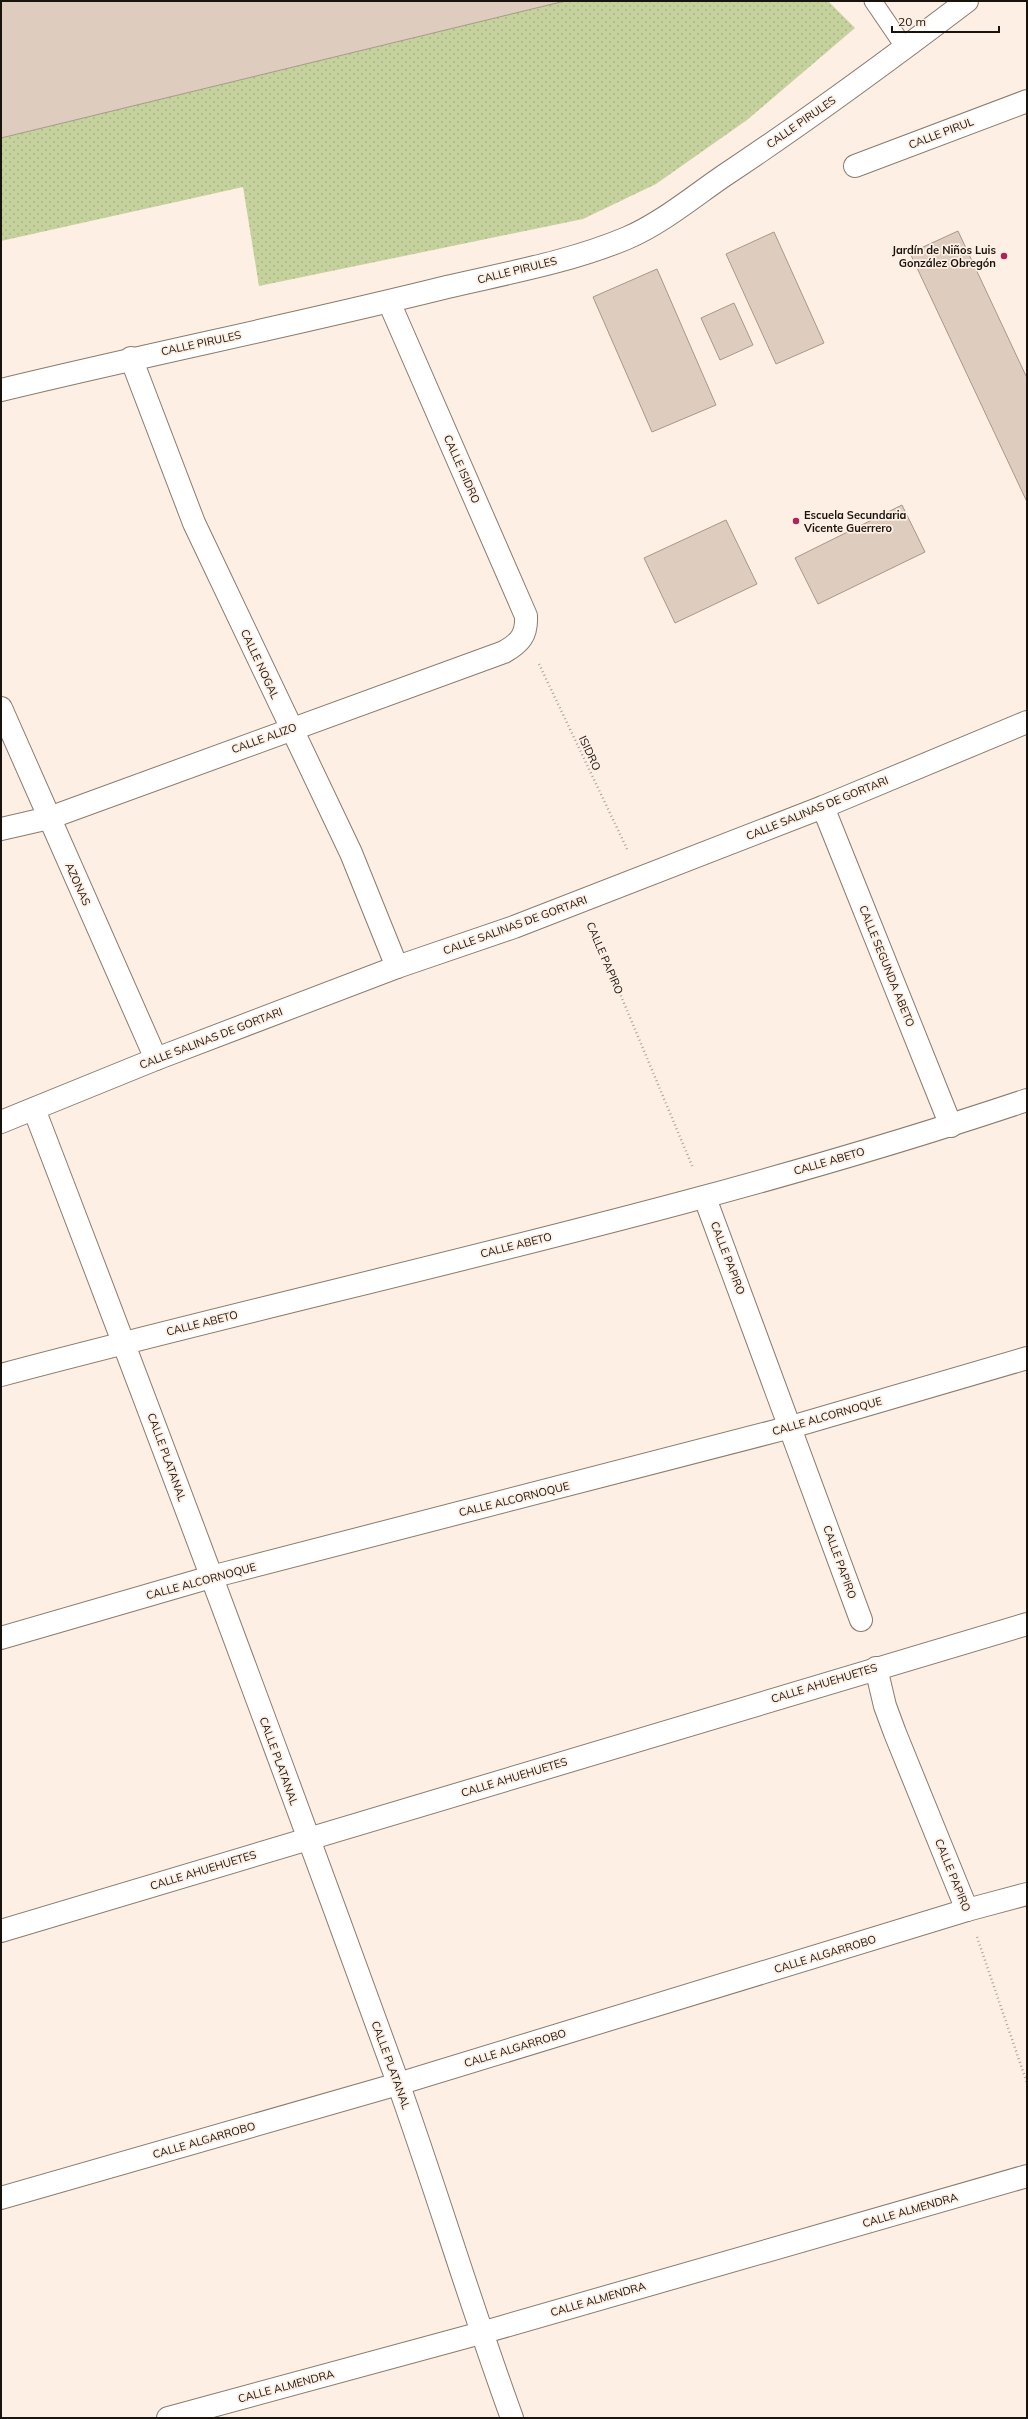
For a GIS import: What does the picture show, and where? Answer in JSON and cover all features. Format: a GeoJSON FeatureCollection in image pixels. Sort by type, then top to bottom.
{"type":"FeatureCollection","features":[{"type":"Feature","properties":{"kind":"street","name":"CALLE PIRULES"},"geometry":{"type":"LineString","coordinates":[[1,390],[131,358],[389,302],[586,253],[628,238],[649,226],[753,156],[905,48],[967,1]]}},
{"type":"Feature","properties":{"kind":"street","name":"CALLE PIRUL"},"geometry":{"type":"LineString","coordinates":[[855,166],[1027,101]]}},
{"type":"Feature","properties":{"kind":"street","name":"CALLE ISIDRO"},"geometry":{"type":"LineString","coordinates":[[389,302],[526,616],[526,629],[523,638]]}},
{"type":"Feature","properties":{"kind":"street","name":"CALLE NOGAL"},"geometry":{"type":"LineString","coordinates":[[131,358],[194,523],[290,728],[351,853],[397,967]]}},
{"type":"Feature","properties":{"kind":"street","name":"CALLE ALIZO"},"geometry":{"type":"LineString","coordinates":[[1,829],[49,818],[290,728],[504,652],[523,638]]}},
{"type":"Feature","properties":{"kind":"street","name":"AZONAS"},"geometry":{"type":"LineString","coordinates":[[1,708],[156,1059]]}},
{"type":"Feature","properties":{"kind":"street","name":"CALLE SALINAS DE GORTARI"},"geometry":{"type":"LineString","coordinates":[[1,1122],[156,1059],[397,967],[582,901],[641,876],[823,807],[1027,722]]}},
{"type":"Feature","properties":{"kind":"street","name":"CALLE SEGUNDA ABETO"},"geometry":{"type":"LineString","coordinates":[[823,807],[951,1126]]}},
{"type":"Feature","properties":{"kind":"street","name":"CALLE ABETO"},"geometry":{"type":"LineString","coordinates":[[1,1375],[124,1342],[705,1198],[951,1126],[1027,1100]]}},
{"type":"Feature","properties":{"kind":"street","name":"CALLE PLATANAL"},"geometry":{"type":"LineString","coordinates":[[34,1109],[124,1342],[398,2084],[481,2333],[512,2418]]}},
{"type":"Feature","properties":{"kind":"street","name":"CALLE PAPIRO"},"geometry":{"type":"LineString","coordinates":[[705,1198],[791,1427],[861,1620]]}},
{"type":"Feature","properties":{"kind":"street","name":"CALLE ALCORNOQUE"},"geometry":{"type":"LineString","coordinates":[[1,1638],[211,1577],[791,1427],[1027,1358]]}},
{"type":"Feature","properties":{"kind":"street","name":"CALLE AHUEHUETES"},"geometry":{"type":"LineString","coordinates":[[1,1931],[1027,1624]]}},
{"type":"Feature","properties":{"kind":"street","name":"CALLE PAPIRO"},"geometry":{"type":"LineString","coordinates":[[876,1668],[885,1706],[895,1733],[968,1910]]}},
{"type":"Feature","properties":{"kind":"street","name":"CALLE ALGARROBO"},"geometry":{"type":"LineString","coordinates":[[1,2198],[398,2084],[968,1910],[1027,1894]]}},
{"type":"Feature","properties":{"kind":"street","name":"CALLE ALMENDRA"},"geometry":{"type":"LineString","coordinates":[[168,2418],[481,2333],[1027,2176]]}},
{"type":"Feature","properties":{"kind":"lane"},"geometry":{"type":"LineString","coordinates":[[873,1],[905,48]]}},
{"type":"Feature","properties":{"kind":"path","name":"ISIDRO"},"geometry":{"type":"LineString","coordinates":[[523,638],[535,655],[641,876]]}},
{"type":"Feature","properties":{"kind":"path","name":"CALLE PAPIRO"},"geometry":{"type":"LineString","coordinates":[[582,901],[705,1198]]}},
{"type":"Feature","properties":{"kind":"path","name":"CALLE PAPIRO"},"geometry":{"type":"LineString","coordinates":[[968,1910],[1027,2083]]}},
{"type":"Feature","properties":{"kind":"green space"},"geometry":{"type":"Polygon","coordinates":[[[565,1],[828,1],[855,28],[747,120],[656,184],[583,219],[259,286],[243,187],[1,241],[1,138],[565,1]]]}},
{"type":"Feature","properties":{"kind":"building"},"geometry":{"type":"Polygon","coordinates":[[[1,1],[565,1],[1,138],[1,1]]]}},
{"type":"Feature","properties":{"kind":"building"},"geometry":{"type":"Polygon","coordinates":[[[958,231],[1027,378],[1027,502],[910,253],[958,231]]]}},
{"type":"Feature","properties":{"kind":"building"},"geometry":{"type":"Polygon","coordinates":[[[774,232],[824,343],[776,364],[726,254],[774,232]]]}},
{"type":"Feature","properties":{"kind":"building"},"geometry":{"type":"Polygon","coordinates":[[[657,269],[716,405],[652,432],[593,297],[657,269]]]}},
{"type":"Feature","properties":{"kind":"building"},"geometry":{"type":"Polygon","coordinates":[[[734,303],[753,345],[720,360],[701,318],[734,303]]]}},
{"type":"Feature","properties":{"kind":"building"},"geometry":{"type":"Polygon","coordinates":[[[902,505],[925,552],[818,604],[795,558],[902,505]]]}},
{"type":"Feature","properties":{"kind":"building"},"geometry":{"type":"Polygon","coordinates":[[[726,520],[757,584],[675,623],[644,558],[726,520]]]}},
{"type":"Feature","properties":{"kind":"place","name":"Jardín de Niños Luis González Obregón"},"geometry":{"type":"Point","coordinates":[1004,256]}},
{"type":"Feature","properties":{"kind":"place","name":"Escuela Secundaria Vicente Guerrero"},"geometry":{"type":"Point","coordinates":[796,521]}}]}
